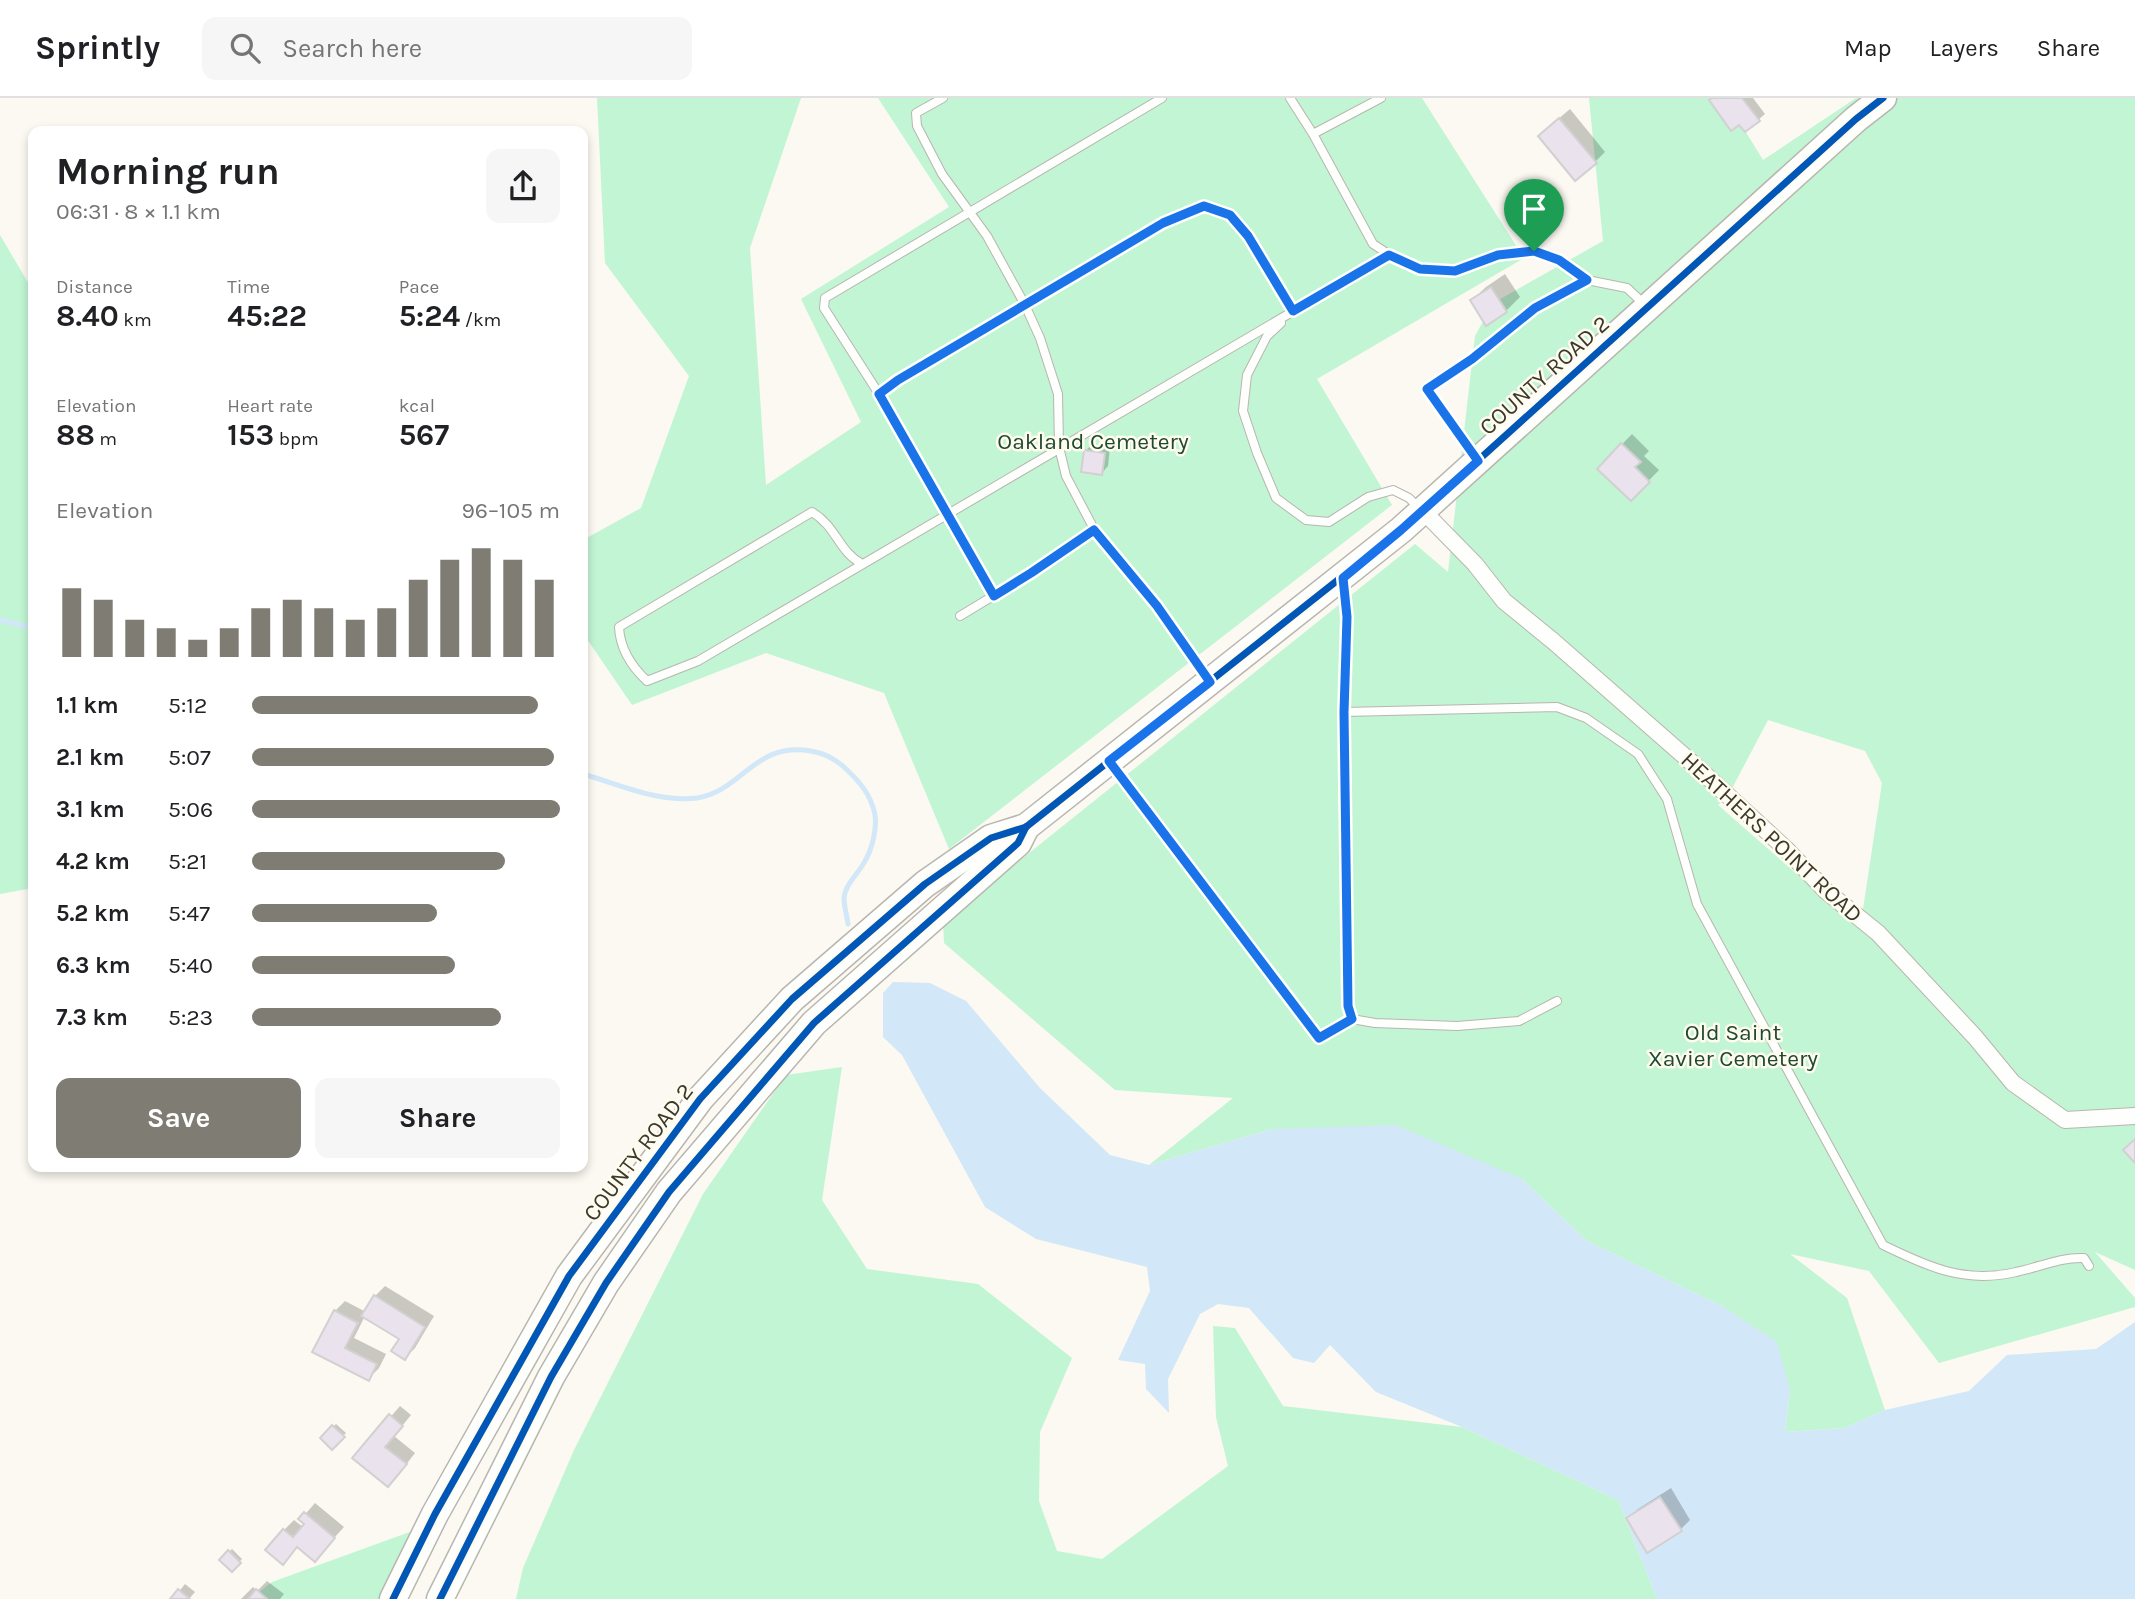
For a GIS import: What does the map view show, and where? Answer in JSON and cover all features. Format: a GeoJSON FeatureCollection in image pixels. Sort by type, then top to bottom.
{"type":"FeatureCollection","features":[{"type":"Feature","properties":{"kind":"main road","name":"COUNTY ROAD 2"},"geometry":{"type":"LineString","coordinates":[[393,1599],[435,1514],[569,1276],[700,1098],[792,999],[925,884],[991,838],[1026,827],[1343,578],[1423,511],[1856,119],[1883,98]]}},
{"type":"Feature","properties":{"kind":"main road","name":"COUNTY ROAD 2"},"geometry":{"type":"LineString","coordinates":[[440,1599],[551,1377],[606,1283],[669,1192],[814,1023],[1017,843],[1026,827]]}},
{"type":"Feature","properties":{"kind":"main road"},"geometry":{"type":"LineString","coordinates":[[435,1514],[475,1530]]}},
{"type":"Feature","properties":{"kind":"street","name":"HEATHERS POINT ROAD"},"geometry":{"type":"LineString","coordinates":[[1423,511],[1475,564],[1504,601],[1699,769],[1786,849],[1826,891],[1878,933],[1975,1037],[2013,1083],[2065,1119],[2135,1116]]}},
{"type":"Feature","properties":{"kind":"lane"},"geometry":{"type":"LineString","coordinates":[[943,98],[916,113],[917,126],[942,174],[987,236],[1040,338],[1058,394],[1059,447],[1066,476],[1094,530],[1157,606],[1210,682]]}},
{"type":"Feature","properties":{"kind":"lane"},"geometry":{"type":"LineString","coordinates":[[994,596],[879,394],[824,307],[825,298],[1162,98]]}},
{"type":"Feature","properties":{"kind":"lane"},"geometry":{"type":"LineString","coordinates":[[1290,98],[1313,134],[1373,244],[1389,255],[1420,269],[1455,271],[1498,255],[1534,251],[1559,260],[1587,280],[1627,288],[1647,307]]}},
{"type":"Feature","properties":{"kind":"lane"},"geometry":{"type":"LineString","coordinates":[[1313,134],[1381,98]]}},
{"type":"Feature","properties":{"kind":"lane"},"geometry":{"type":"LineString","coordinates":[[879,394],[898,380],[1163,223],[1204,206],[1230,215],[1248,236],[1293,311]]}},
{"type":"Feature","properties":{"kind":"lane"},"geometry":{"type":"LineString","coordinates":[[862,564],[851,558],[825,520],[812,512],[619,627],[619,641],[638,672],[647,681],[698,661],[1389,255]]}},
{"type":"Feature","properties":{"kind":"lane"},"geometry":{"type":"LineString","coordinates":[[1478,461],[1427,389],[1472,359],[1535,308],[1587,280]]}},
{"type":"Feature","properties":{"kind":"lane"},"geometry":{"type":"LineString","coordinates":[[1293,311],[1267,336],[1247,375],[1243,411],[1276,498],[1306,520],[1317,521],[1329,522],[1368,497],[1393,490],[1409,498],[1423,511]]}},
{"type":"Feature","properties":{"kind":"lane"},"geometry":{"type":"LineString","coordinates":[[960,616],[1031,573],[1094,530]]}},
{"type":"Feature","properties":{"kind":"lane"},"geometry":{"type":"LineString","coordinates":[[1343,578],[1347,617],[1344,712],[1348,1006],[1352,1019]]}},
{"type":"Feature","properties":{"kind":"lane"},"geometry":{"type":"LineString","coordinates":[[1344,712],[1557,707],[1586,718],[1637,754],[1667,799],[1697,904],[1883,1245],[1929,1268],[1972,1277],[2014,1273],[2066,1257],[2084,1258],[2089,1266]]}},
{"type":"Feature","properties":{"kind":"lane"},"geometry":{"type":"LineString","coordinates":[[1109,761],[1319,1038],[1352,1019],[1376,1023],[1457,1026],[1520,1021],[1556,1001]]}},
{"type":"Feature","properties":{"kind":"green space","name":"Oakland Cemetery"},"geometry":{"type":"Polygon","coordinates":[[[597,98],[801,98],[750,248],[766,485],[861,422],[801,299],[949,207],[878,98],[1422,98],[1524,258],[1317,379],[1392,505],[949,849],[884,693],[766,653],[632,705],[588,640],[588,537],[641,508],[689,376],[605,263],[597,98]]]}},
{"type":"Feature","properties":{"kind":"green space","name":"Old Saint Xavier Cemetery"},"geometry":{"type":"Polygon","coordinates":[[[1589,98],[1725,98],[1763,160],[1856,98],[2135,98],[2135,1270],[2095,1252],[2135,1298],[2135,1307],[1939,1363],[1869,1271],[1790,1254],[1847,1298],[1885,1410],[1845,1428],[1785,1432],[1790,1390],[1722,1306],[1587,1241],[1522,1179],[1272,1129],[1149,1165],[1233,1098],[1115,1090],[944,943],[943,922],[1415,544],[1448,572],[1475,336],[1493,303],[1603,241],[1589,98]],[[1768,720],[1727,798],[1718,805],[1860,929],[1882,783],[1865,751],[1768,720]]]}},
{"type":"Feature","properties":{"kind":"green space"},"geometry":{"type":"Polygon","coordinates":[[[0,235],[28,283],[28,889],[0,894],[0,235]]]}},
{"type":"Feature","properties":{"kind":"green space"},"geometry":{"type":"Polygon","coordinates":[[[842,1067],[822,1200],[867,1269],[978,1284],[1072,1358],[1040,1432],[1039,1501],[1057,1551],[1102,1559],[1228,1466],[1216,1417],[1213,1326],[1235,1328],[1283,1406],[1462,1427],[1618,1500],[1657,1599],[516,1599],[523,1568],[574,1450],[703,1194],[786,1075],[842,1067]]]}},
{"type":"Feature","properties":{"kind":"green space"},"geometry":{"type":"Polygon","coordinates":[[[418,1529],[383,1599],[250,1599],[272,1582],[418,1529]]]}},
{"type":"Feature","properties":{"kind":"water"},"geometry":{"type":"Polygon","coordinates":[[[893,982],[930,983],[966,1001],[1040,1088],[1110,1155],[1149,1165],[1272,1129],[1396,1125],[1522,1179],[1587,1241],[1722,1306],[1777,1342],[1790,1390],[1785,1432],[1845,1428],[1885,1410],[1969,1391],[2007,1355],[2096,1349],[2135,1322],[2135,1599],[1657,1599],[1618,1500],[1462,1427],[1376,1392],[1330,1345],[1314,1363],[1293,1358],[1249,1308],[1218,1304],[1200,1314],[1168,1379],[1169,1413],[1146,1389],[1145,1364],[1118,1360],[1150,1291],[1147,1267],[1036,1239],[985,1207],[902,1055],[883,1037],[883,993],[893,982]]]}},
{"type":"Feature","properties":{"kind":"building"},"geometry":{"type":"Polygon","coordinates":[[[1742,98],[1760,121],[1745,132],[1739,125],[1731,131],[1709,100],[1742,98]]]}},
{"type":"Feature","properties":{"kind":"building"},"geometry":{"type":"Polygon","coordinates":[[[1559,118],[1597,163],[1575,181],[1538,136],[1559,118]]]}},
{"type":"Feature","properties":{"kind":"building"},"geometry":{"type":"Polygon","coordinates":[[[1491,287],[1507,312],[1486,326],[1470,300],[1491,287]]]}},
{"type":"Feature","properties":{"kind":"building"},"geometry":{"type":"Polygon","coordinates":[[[1621,443],[1641,462],[1635,467],[1650,482],[1631,501],[1597,469],[1621,443]]]}},
{"type":"Feature","properties":{"kind":"building"},"geometry":{"type":"Polygon","coordinates":[[[1084,450],[1105,453],[1102,475],[1081,472],[1084,450]]]}},
{"type":"Feature","properties":{"kind":"building"},"geometry":{"type":"Polygon","coordinates":[[[2135,1139],[2135,1163],[2123,1150],[2135,1139]]]}},
{"type":"Feature","properties":{"kind":"building"},"geometry":{"type":"Polygon","coordinates":[[[374,1295],[425,1327],[405,1360],[391,1351],[399,1339],[361,1316],[374,1295]]]}},
{"type":"Feature","properties":{"kind":"building"},"geometry":{"type":"Polygon","coordinates":[[[334,1310],[358,1323],[345,1348],[377,1364],[369,1381],[312,1352],[334,1310]]]}},
{"type":"Feature","properties":{"kind":"building"},"geometry":{"type":"Polygon","coordinates":[[[389,1414],[403,1426],[385,1447],[407,1464],[388,1487],[352,1458],[389,1414]]]}},
{"type":"Feature","properties":{"kind":"building"},"geometry":{"type":"Polygon","coordinates":[[[332,1425],[345,1437],[332,1450],[320,1438],[332,1425]]]}},
{"type":"Feature","properties":{"kind":"building"},"geometry":{"type":"Polygon","coordinates":[[[1660,1497],[1682,1531],[1647,1553],[1626,1518],[1660,1497]]]}},
{"type":"Feature","properties":{"kind":"building"},"geometry":{"type":"Polygon","coordinates":[[[304,1512],[335,1538],[315,1562],[297,1547],[283,1565],[265,1550],[283,1529],[293,1537],[304,1524],[298,1519],[304,1512]]]}},
{"type":"Feature","properties":{"kind":"building"},"geometry":{"type":"Polygon","coordinates":[[[228,1550],[241,1563],[232,1572],[219,1560],[228,1550]]]}},
{"type":"Feature","properties":{"kind":"building"},"geometry":{"type":"Polygon","coordinates":[[[178,1589],[190,1599],[170,1599],[178,1589]]]}},
{"type":"Feature","properties":{"kind":"building"},"geometry":{"type":"Polygon","coordinates":[[[256,1589],[267,1599],[248,1599],[256,1589]]]}},
{"type":"Feature","properties":{"kind":"waterway"},"geometry":{"type":"LineString","coordinates":[[0,620],[28,627]]}},
{"type":"Feature","properties":{"kind":"waterway"},"geometry":{"type":"LineString","coordinates":[[588,776],[653,795],[683,799],[713,794],[776,753],[811,751],[833,759],[864,788],[875,815],[875,833],[870,851],[845,893],[848,924]]}},
{"type":"Feature","properties":{"kind":"cycle path"},"geometry":{"type":"LineString","coordinates":[[393,1599],[435,1514],[569,1276],[700,1099],[792,999],[925,884],[991,838],[1026,827],[1401,530],[1856,119],[1883,98]]}},
{"type":"Feature","properties":{"kind":"cycle path"},"geometry":{"type":"LineString","coordinates":[[440,1599],[551,1377],[606,1283],[669,1192],[814,1023],[1018,843],[1026,827]]}},
{"type":"Feature","properties":{"kind":"route"},"geometry":{"type":"LineString","coordinates":[[1204,206],[1230,215],[1248,236],[1293,311],[1389,255],[1420,269],[1455,271],[1498,255],[1534,251],[1559,260],[1587,280],[1535,308],[1472,359],[1427,389],[1478,461],[1343,578],[1347,617],[1344,712],[1348,1006],[1352,1019],[1319,1038],[1109,761],[1210,682],[1157,606],[1094,530],[994,596],[879,394],[898,380],[1163,223],[1204,206]]}}]}
